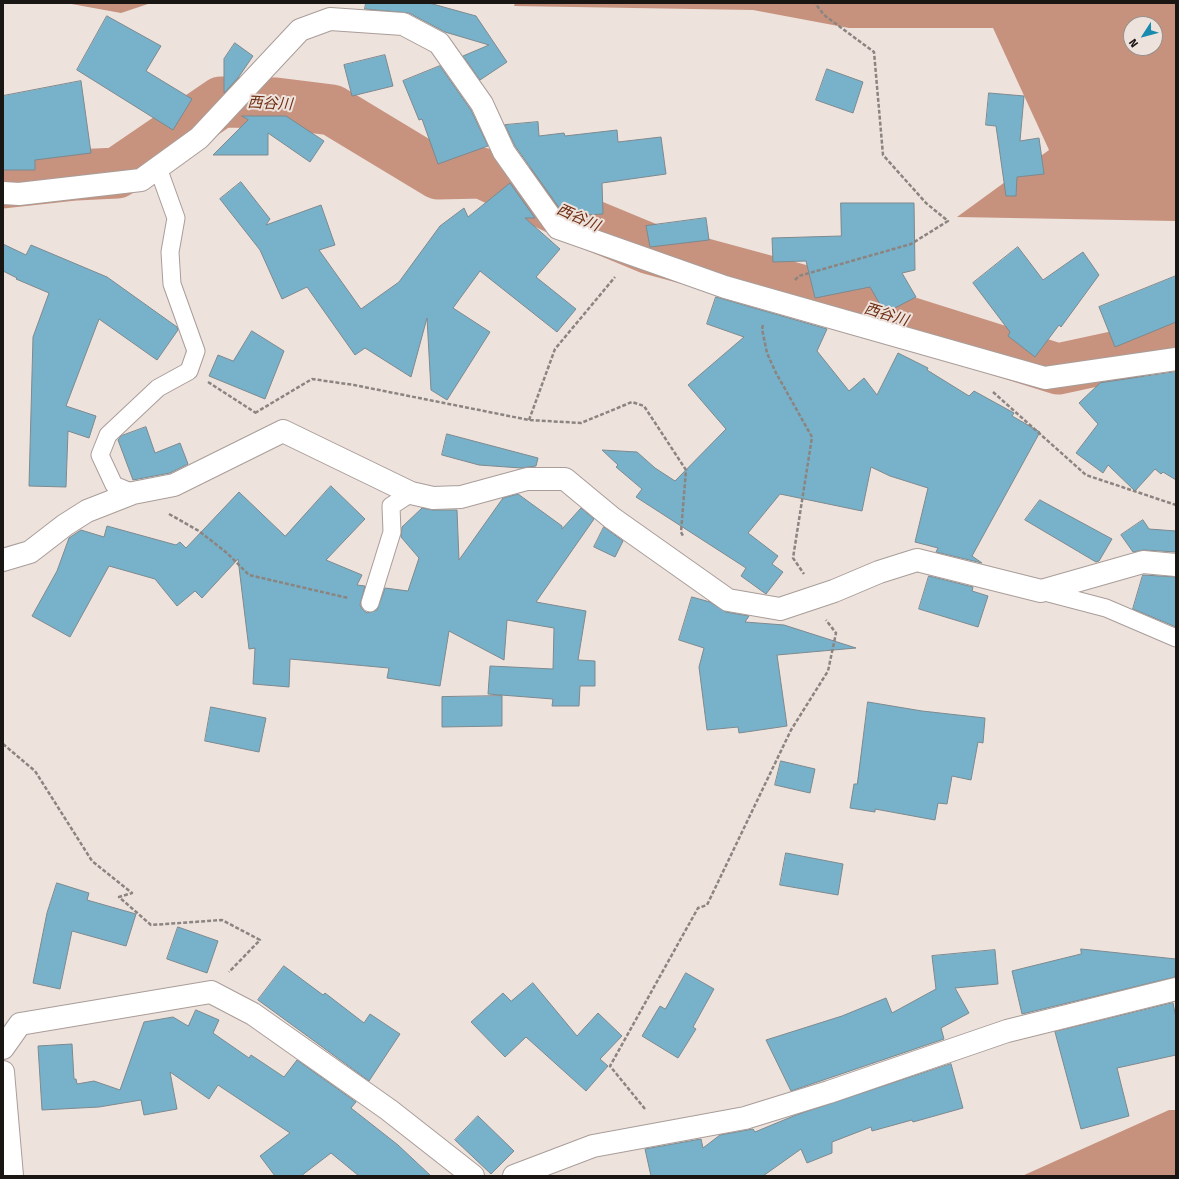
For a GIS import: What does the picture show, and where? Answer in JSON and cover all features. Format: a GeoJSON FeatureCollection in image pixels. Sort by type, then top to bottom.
{"type":"FeatureCollection","features":[{"type":"Feature","properties":{"kind":"street"},"geometry":{"type":"LineString","coordinates":[[3,193],[18,194],[140,180],[199,138],[300,30],[330,19],[403,24],[439,43],[482,104],[504,152],[558,228],[725,287],[1045,378],[1176,359]]}},
{"type":"Feature","properties":{"kind":"street"},"geometry":{"type":"LineString","coordinates":[[3,560],[30,552],[65,525],[87,511],[133,493],[174,485],[283,431],[411,493],[433,498],[461,497],[527,479],[565,479],[612,518],[728,600],[780,609],[834,591],[879,572],[917,560],[1041,591],[1143,562],[1176,565]]}},
{"type":"Feature","properties":{"kind":"street"},"geometry":{"type":"LineString","coordinates":[[514,1176],[593,1146],[745,1118],[829,1092],[1007,1031],[1176,989]]}},
{"type":"Feature","properties":{"kind":"street"},"geometry":{"type":"LineString","coordinates":[[3,1048],[20,1024],[211,992],[253,1014],[389,1110],[473,1176]]}},
{"type":"Feature","properties":{"kind":"street"},"geometry":{"type":"LineString","coordinates":[[3,1072],[12,1176]]}},
{"type":"Feature","properties":{"kind":"lane"},"geometry":{"type":"LineString","coordinates":[[133,493],[114,485],[100,454],[108,435],[158,388],[190,371],[196,351],[172,284],[170,252],[176,218],[158,168]]}},
{"type":"Feature","properties":{"kind":"lane"},"geometry":{"type":"LineString","coordinates":[[370,602],[392,532],[391,506],[411,493]]}},
{"type":"Feature","properties":{"kind":"lane"},"geometry":{"type":"LineString","coordinates":[[1041,591],[1106,608],[1176,638]]}},
{"type":"Feature","properties":{"kind":"path"},"geometry":{"type":"LineString","coordinates":[[814,3],[824,15],[874,52],[883,155],[926,203],[948,221],[911,244],[799,276],[773,301],[762,329],[767,354],[812,437],[793,558],[804,574],[834,591]]}},
{"type":"Feature","properties":{"kind":"path"},"geometry":{"type":"LineString","coordinates":[[530,420],[555,349],[634,254]]}},
{"type":"Feature","properties":{"kind":"path"},"geometry":{"type":"LineString","coordinates":[[190,371],[283,431]]}},
{"type":"Feature","properties":{"kind":"path"},"geometry":{"type":"LineString","coordinates":[[255,412],[312,379],[354,385],[530,420],[581,423],[632,402],[644,406],[686,470],[681,532],[684,539]]}},
{"type":"Feature","properties":{"kind":"path"},"geometry":{"type":"LineString","coordinates":[[990,389],[1086,475],[1176,505]]}},
{"type":"Feature","properties":{"kind":"path"},"geometry":{"type":"LineString","coordinates":[[133,493],[199,531],[227,553],[249,575],[370,602]]}},
{"type":"Feature","properties":{"kind":"path"},"geometry":{"type":"LineString","coordinates":[[647,1136],[650,1116],[610,1066],[698,908],[707,905],[791,730],[828,671],[836,633],[826,620],[798,603]]}},
{"type":"Feature","properties":{"kind":"path"},"geometry":{"type":"LineString","coordinates":[[3,744],[35,771],[92,861],[132,894],[119,897],[151,924],[222,920],[260,940],[211,992]]}},
{"type":"Feature","properties":{"kind":"shaded area"},"geometry":{"type":"Polygon","coordinates":[[[66,3],[151,3],[121,13],[66,3]]]}},
{"type":"Feature","properties":{"kind":"shaded area"},"geometry":{"type":"Polygon","coordinates":[[[515,3],[1176,3],[1176,221],[957,217],[1049,150],[993,28],[849,28],[753,10],[514,6],[515,3]]]}},
{"type":"Feature","properties":{"kind":"shaded area"},"geometry":{"type":"Polygon","coordinates":[[[1169,1110],[1176,1110],[1176,1176],[1022,1176],[1169,1110]]]}},
{"type":"Feature","properties":{"kind":"building"},"geometry":{"type":"Polygon","coordinates":[[[366,3],[429,3],[476,16],[507,62],[480,80],[463,56],[489,45],[445,32],[409,13],[365,9],[366,3]]]}},
{"type":"Feature","properties":{"kind":"building"},"geometry":{"type":"Polygon","coordinates":[[[107,16],[161,46],[146,71],[192,99],[173,130],[77,70],[107,16]]]}},
{"type":"Feature","properties":{"kind":"building"},"geometry":{"type":"Polygon","coordinates":[[[235,43],[253,56],[238,78],[224,93],[224,59],[235,43]]]}},
{"type":"Feature","properties":{"kind":"building"},"geometry":{"type":"Polygon","coordinates":[[[385,55],[393,86],[352,96],[344,65],[385,55]]]}},
{"type":"Feature","properties":{"kind":"building"},"geometry":{"type":"Polygon","coordinates":[[[440,66],[471,110],[488,146],[438,164],[422,119],[419,120],[403,81],[440,66]]]}},
{"type":"Feature","properties":{"kind":"building"},"geometry":{"type":"Polygon","coordinates":[[[827,69],[863,82],[853,113],[816,100],[827,69]]]}},
{"type":"Feature","properties":{"kind":"building"},"geometry":{"type":"Polygon","coordinates":[[[81,81],[91,153],[35,160],[35,170],[3,170],[3,96],[81,81]]]}},
{"type":"Feature","properties":{"kind":"building"},"geometry":{"type":"Polygon","coordinates":[[[989,93],[1024,96],[1020,141],[1039,138],[1044,174],[1017,177],[1016,196],[1006,196],[996,126],[986,125],[989,93]]]}},
{"type":"Feature","properties":{"kind":"building"},"geometry":{"type":"Polygon","coordinates":[[[242,116],[286,116],[324,141],[310,162],[268,133],[268,155],[213,155],[248,120],[242,116]]]}},
{"type":"Feature","properties":{"kind":"building"},"geometry":{"type":"Polygon","coordinates":[[[538,122],[539,136],[564,133],[565,136],[617,130],[618,142],[661,137],[666,174],[602,183],[603,214],[565,216],[515,146],[505,125],[538,122]]]}},
{"type":"Feature","properties":{"kind":"building"},"geometry":{"type":"Polygon","coordinates":[[[241,182],[270,219],[266,225],[321,205],[335,245],[319,250],[361,309],[399,282],[440,226],[464,208],[468,217],[510,183],[535,218],[525,218],[560,249],[536,277],[576,309],[557,332],[480,271],[453,308],[490,332],[447,400],[431,390],[427,318],[411,377],[365,348],[355,355],[307,287],[282,299],[260,250],[220,199],[241,182]]]}},
{"type":"Feature","properties":{"kind":"building"},"geometry":{"type":"Polygon","coordinates":[[[841,203],[914,203],[915,270],[902,273],[916,297],[885,313],[870,287],[815,298],[806,261],[773,262],[772,238],[841,236],[841,203]]]}},
{"type":"Feature","properties":{"kind":"building"},"geometry":{"type":"Polygon","coordinates":[[[706,218],[709,240],[650,247],[646,226],[706,218]]]}},
{"type":"Feature","properties":{"kind":"building"},"geometry":{"type":"Polygon","coordinates":[[[3,244],[26,255],[31,245],[107,277],[177,327],[178,330],[157,360],[99,319],[66,406],[96,416],[89,438],[68,431],[66,487],[29,486],[33,337],[49,293],[16,279],[17,278],[3,271],[3,244]]]}},
{"type":"Feature","properties":{"kind":"building"},"geometry":{"type":"Polygon","coordinates":[[[1018,247],[1043,280],[1083,252],[1099,275],[1061,327],[1059,325],[1035,357],[1008,336],[1010,332],[973,283],[1018,247]]]}},
{"type":"Feature","properties":{"kind":"building"},"geometry":{"type":"Polygon","coordinates":[[[1176,276],[1176,322],[1115,347],[1099,307],[1176,276]]]}},
{"type":"Feature","properties":{"kind":"building"},"geometry":{"type":"Polygon","coordinates":[[[716,297],[827,329],[817,351],[849,391],[864,378],[877,395],[898,353],[928,368],[927,370],[969,396],[974,391],[1014,413],[1012,416],[1040,432],[972,556],[982,563],[936,552],[938,548],[915,542],[928,488],[890,476],[871,467],[862,511],[780,494],[748,533],[778,556],[772,564],[783,572],[766,594],[741,576],[746,568],[636,497],[642,489],[616,467],[618,465],[602,450],[637,452],[655,468],[675,481],[726,429],[688,385],[744,337],[707,324],[716,297]]]}},
{"type":"Feature","properties":{"kind":"building"},"geometry":{"type":"Polygon","coordinates":[[[252,331],[284,351],[265,399],[209,376],[218,355],[233,361],[252,331]]]}},
{"type":"Feature","properties":{"kind":"building"},"geometry":{"type":"Polygon","coordinates":[[[1176,372],[1176,480],[1163,472],[1161,474],[1155,469],[1135,491],[1108,465],[1103,473],[1076,453],[1098,424],[1079,403],[1100,383],[1176,372]]]}},
{"type":"Feature","properties":{"kind":"building"},"geometry":{"type":"Polygon","coordinates":[[[146,427],[155,453],[180,443],[188,464],[170,473],[133,480],[118,440],[121,436],[146,427]]]}},
{"type":"Feature","properties":{"kind":"building"},"geometry":{"type":"Polygon","coordinates":[[[447,434],[538,458],[536,466],[521,468],[479,465],[442,455],[447,434]]]}},
{"type":"Feature","properties":{"kind":"building"},"geometry":{"type":"Polygon","coordinates":[[[331,486],[365,519],[326,560],[362,575],[357,585],[365,586],[360,605],[367,613],[377,610],[385,588],[408,591],[419,558],[401,537],[402,527],[422,508],[433,510],[457,510],[459,560],[503,498],[518,494],[562,526],[562,529],[581,508],[594,519],[536,602],[586,611],[578,660],[595,661],[595,686],[580,686],[579,706],[552,706],[553,699],[488,694],[490,666],[553,669],[554,628],[507,620],[504,660],[449,631],[440,686],[387,678],[389,668],[290,659],[289,687],[253,684],[255,648],[249,649],[238,559],[202,598],[195,591],[177,606],[155,579],[109,566],[70,637],[32,616],[57,571],[69,538],[81,530],[104,537],[107,526],[176,545],[180,542],[186,548],[239,492],[285,536],[331,486]]]}},
{"type":"Feature","properties":{"kind":"building"},"geometry":{"type":"Polygon","coordinates":[[[1040,500],[1112,539],[1099,561],[1096,562],[1025,520],[1040,500]]]}},
{"type":"Feature","properties":{"kind":"building"},"geometry":{"type":"Polygon","coordinates":[[[1143,520],[1149,529],[1176,531],[1176,552],[1144,550],[1133,552],[1121,535],[1143,520]]]}},
{"type":"Feature","properties":{"kind":"building"},"geometry":{"type":"Polygon","coordinates":[[[604,527],[623,541],[615,557],[594,547],[604,527]]]}},
{"type":"Feature","properties":{"kind":"building"},"geometry":{"type":"Polygon","coordinates":[[[1143,575],[1176,577],[1176,627],[1133,609],[1143,575]]]}},
{"type":"Feature","properties":{"kind":"building"},"geometry":{"type":"Polygon","coordinates":[[[929,576],[973,587],[972,591],[988,596],[978,627],[919,609],[929,576]]]}},
{"type":"Feature","properties":{"kind":"building"},"geometry":{"type":"Polygon","coordinates":[[[692,597],[710,602],[726,612],[749,616],[745,622],[784,625],[856,648],[777,655],[787,726],[739,733],[738,727],[707,730],[699,667],[704,648],[679,640],[692,597]]]}},
{"type":"Feature","properties":{"kind":"building"},"geometry":{"type":"Polygon","coordinates":[[[502,696],[502,726],[442,727],[442,697],[502,696]]]}},
{"type":"Feature","properties":{"kind":"building"},"geometry":{"type":"Polygon","coordinates":[[[868,702],[922,711],[985,718],[983,743],[978,742],[971,780],[952,776],[947,804],[938,803],[935,820],[875,809],[875,812],[850,808],[854,784],[857,784],[868,702]]]}},
{"type":"Feature","properties":{"kind":"building"},"geometry":{"type":"Polygon","coordinates":[[[211,707],[266,718],[259,752],[205,741],[211,707]]]}},
{"type":"Feature","properties":{"kind":"building"},"geometry":{"type":"Polygon","coordinates":[[[781,761],[815,769],[810,793],[775,785],[781,761]]]}},
{"type":"Feature","properties":{"kind":"building"},"geometry":{"type":"Polygon","coordinates":[[[786,853],[843,864],[838,895],[780,885],[786,853]]]}},
{"type":"Feature","properties":{"kind":"building"},"geometry":{"type":"Polygon","coordinates":[[[57,883],[89,893],[87,900],[136,914],[126,946],[72,931],[60,989],[33,983],[47,913],[57,883]]]}},
{"type":"Feature","properties":{"kind":"building"},"geometry":{"type":"Polygon","coordinates":[[[178,927],[218,941],[207,973],[167,959],[178,927]]]}},
{"type":"Feature","properties":{"kind":"building"},"geometry":{"type":"Polygon","coordinates":[[[1081,949],[1176,959],[1175,977],[1022,1014],[1012,971],[1081,954],[1081,949]]]}},
{"type":"Feature","properties":{"kind":"building"},"geometry":{"type":"Polygon","coordinates":[[[995,950],[998,984],[955,988],[969,1013],[941,1028],[944,1039],[791,1091],[766,1040],[842,1016],[886,998],[892,1013],[936,989],[932,956],[995,950]]]}},
{"type":"Feature","properties":{"kind":"building"},"geometry":{"type":"Polygon","coordinates":[[[284,966],[323,995],[325,993],[364,1023],[370,1014],[400,1034],[369,1081],[258,1000],[284,966]]]}},
{"type":"Feature","properties":{"kind":"building"},"geometry":{"type":"Polygon","coordinates":[[[686,973],[714,989],[693,1027],[696,1029],[678,1058],[642,1036],[660,1006],[665,1009],[686,973]]]}},
{"type":"Feature","properties":{"kind":"building"},"geometry":{"type":"Polygon","coordinates":[[[533,983],[577,1036],[598,1013],[622,1036],[600,1059],[608,1066],[586,1091],[526,1037],[505,1057],[471,1022],[503,993],[511,1001],[533,983]]]}},
{"type":"Feature","properties":{"kind":"building"},"geometry":{"type":"Polygon","coordinates":[[[1173,1003],[1176,1018],[1176,1055],[1117,1068],[1129,1116],[1081,1129],[1055,1032],[1173,1003]]]}},
{"type":"Feature","properties":{"kind":"building"},"geometry":{"type":"Polygon","coordinates":[[[196,1010],[219,1020],[213,1033],[249,1058],[251,1055],[284,1077],[297,1060],[356,1102],[351,1108],[398,1145],[431,1176],[359,1176],[331,1153],[301,1176],[275,1176],[260,1156],[290,1133],[218,1085],[209,1099],[170,1072],[177,1109],[144,1115],[141,1100],[99,1107],[42,1110],[38,1046],[72,1044],[74,1079],[76,1079],[77,1084],[94,1081],[120,1090],[144,1022],[173,1017],[188,1026],[196,1010]]]}},
{"type":"Feature","properties":{"kind":"building"},"geometry":{"type":"Polygon","coordinates":[[[951,1064],[963,1108],[913,1122],[912,1120],[872,1131],[871,1127],[832,1142],[832,1153],[807,1163],[801,1149],[763,1176],[651,1176],[645,1149],[701,1139],[703,1148],[720,1135],[753,1129],[755,1132],[796,1115],[951,1064]]]}},
{"type":"Feature","properties":{"kind":"building"},"geometry":{"type":"Polygon","coordinates":[[[478,1116],[514,1151],[491,1174],[455,1140],[478,1116]]]}},
{"type":"Feature","properties":{"kind":"waterway","name":"西谷川"},"geometry":{"type":"LineString","coordinates":[[3,183],[76,175],[117,173],[221,102],[276,103],[332,110],[438,174],[482,173],[580,220],[650,249],[842,301],[1058,369],[1132,353],[1176,341]]}}]}
